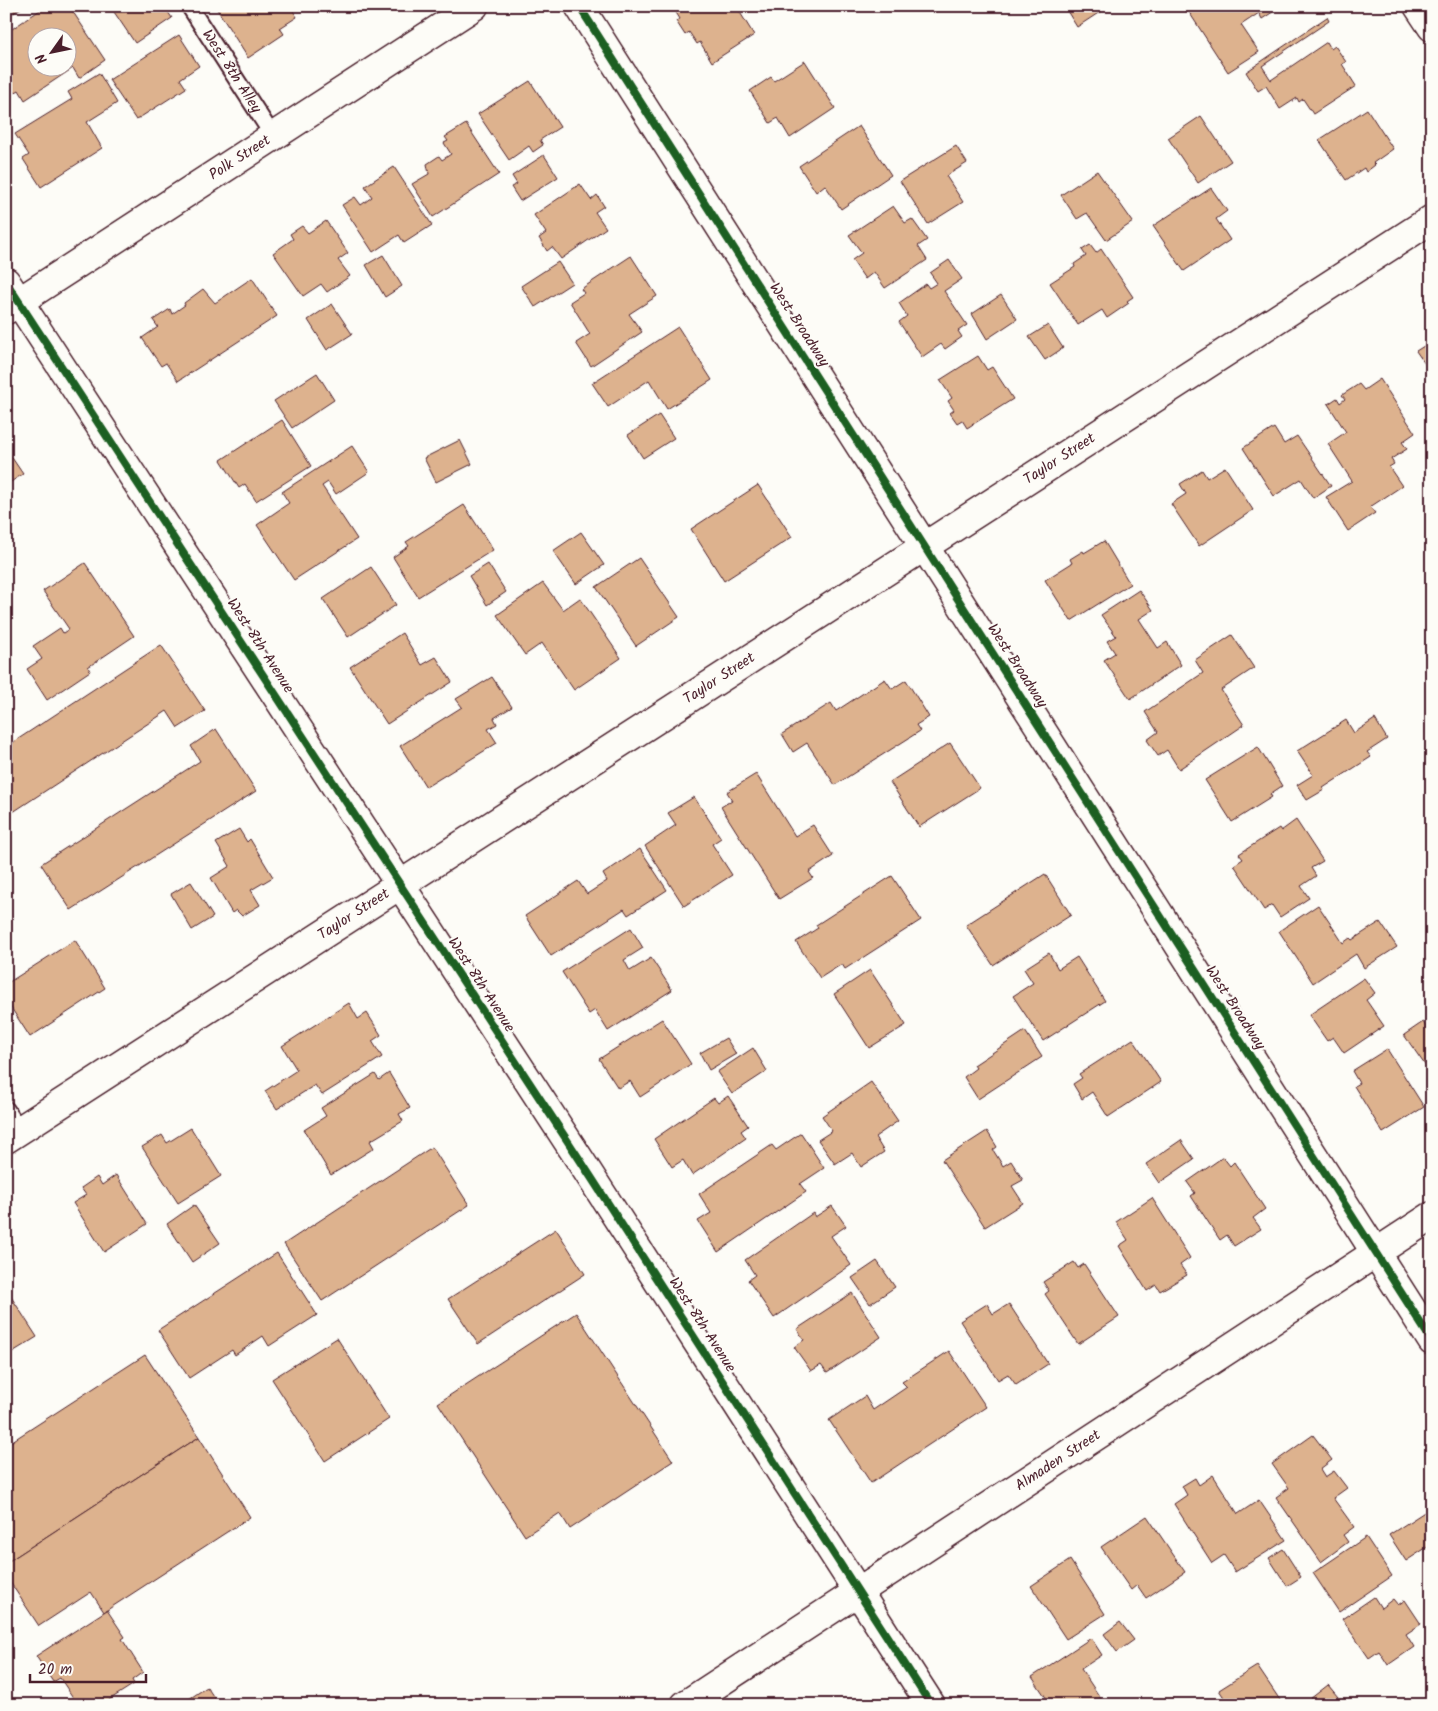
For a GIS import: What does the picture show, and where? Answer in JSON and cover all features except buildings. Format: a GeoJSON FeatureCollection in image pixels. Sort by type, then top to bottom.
{"type":"FeatureCollection","features":[{"type":"Feature","properties":{"kind":"street","name":"Polk Street"},"geometry":{"type":"LineString","coordinates":[[10,298],[273,136],[474,6]]}},
{"type":"Feature","properties":{"kind":"street","name":"West Broadway"},"geometry":{"type":"LineString","coordinates":[[579,6],[1432,1341]]}},
{"type":"Feature","properties":{"kind":"street"},"geometry":{"type":"LineString","coordinates":[[1418,6],[1432,27]]}},
{"type":"Feature","properties":{"kind":"street","name":"Taylor Street"},"geometry":{"type":"LineString","coordinates":[[11,1126],[399,885],[1432,219]]}},
{"type":"Feature","properties":{"kind":"street","name":"West 8th Avenue"},"geometry":{"type":"LineString","coordinates":[[10,298],[399,885],[931,1705]]}},
{"type":"Feature","properties":{"kind":"street","name":"Almaden Street"},"geometry":{"type":"LineString","coordinates":[[685,1705],[1432,1216]]}},
{"type":"Feature","properties":{"kind":"lane","name":"West 8th Alley"},"geometry":{"type":"LineString","coordinates":[[189,6],[273,136]]}},
{"type":"Feature","properties":{"kind":"cycle path"},"geometry":{"type":"LineString","coordinates":[[579,6],[1432,1341]]}},
{"type":"Feature","properties":{"kind":"cycle path"},"geometry":{"type":"LineString","coordinates":[[6,282],[580,1160],[931,1705]]}}]}
